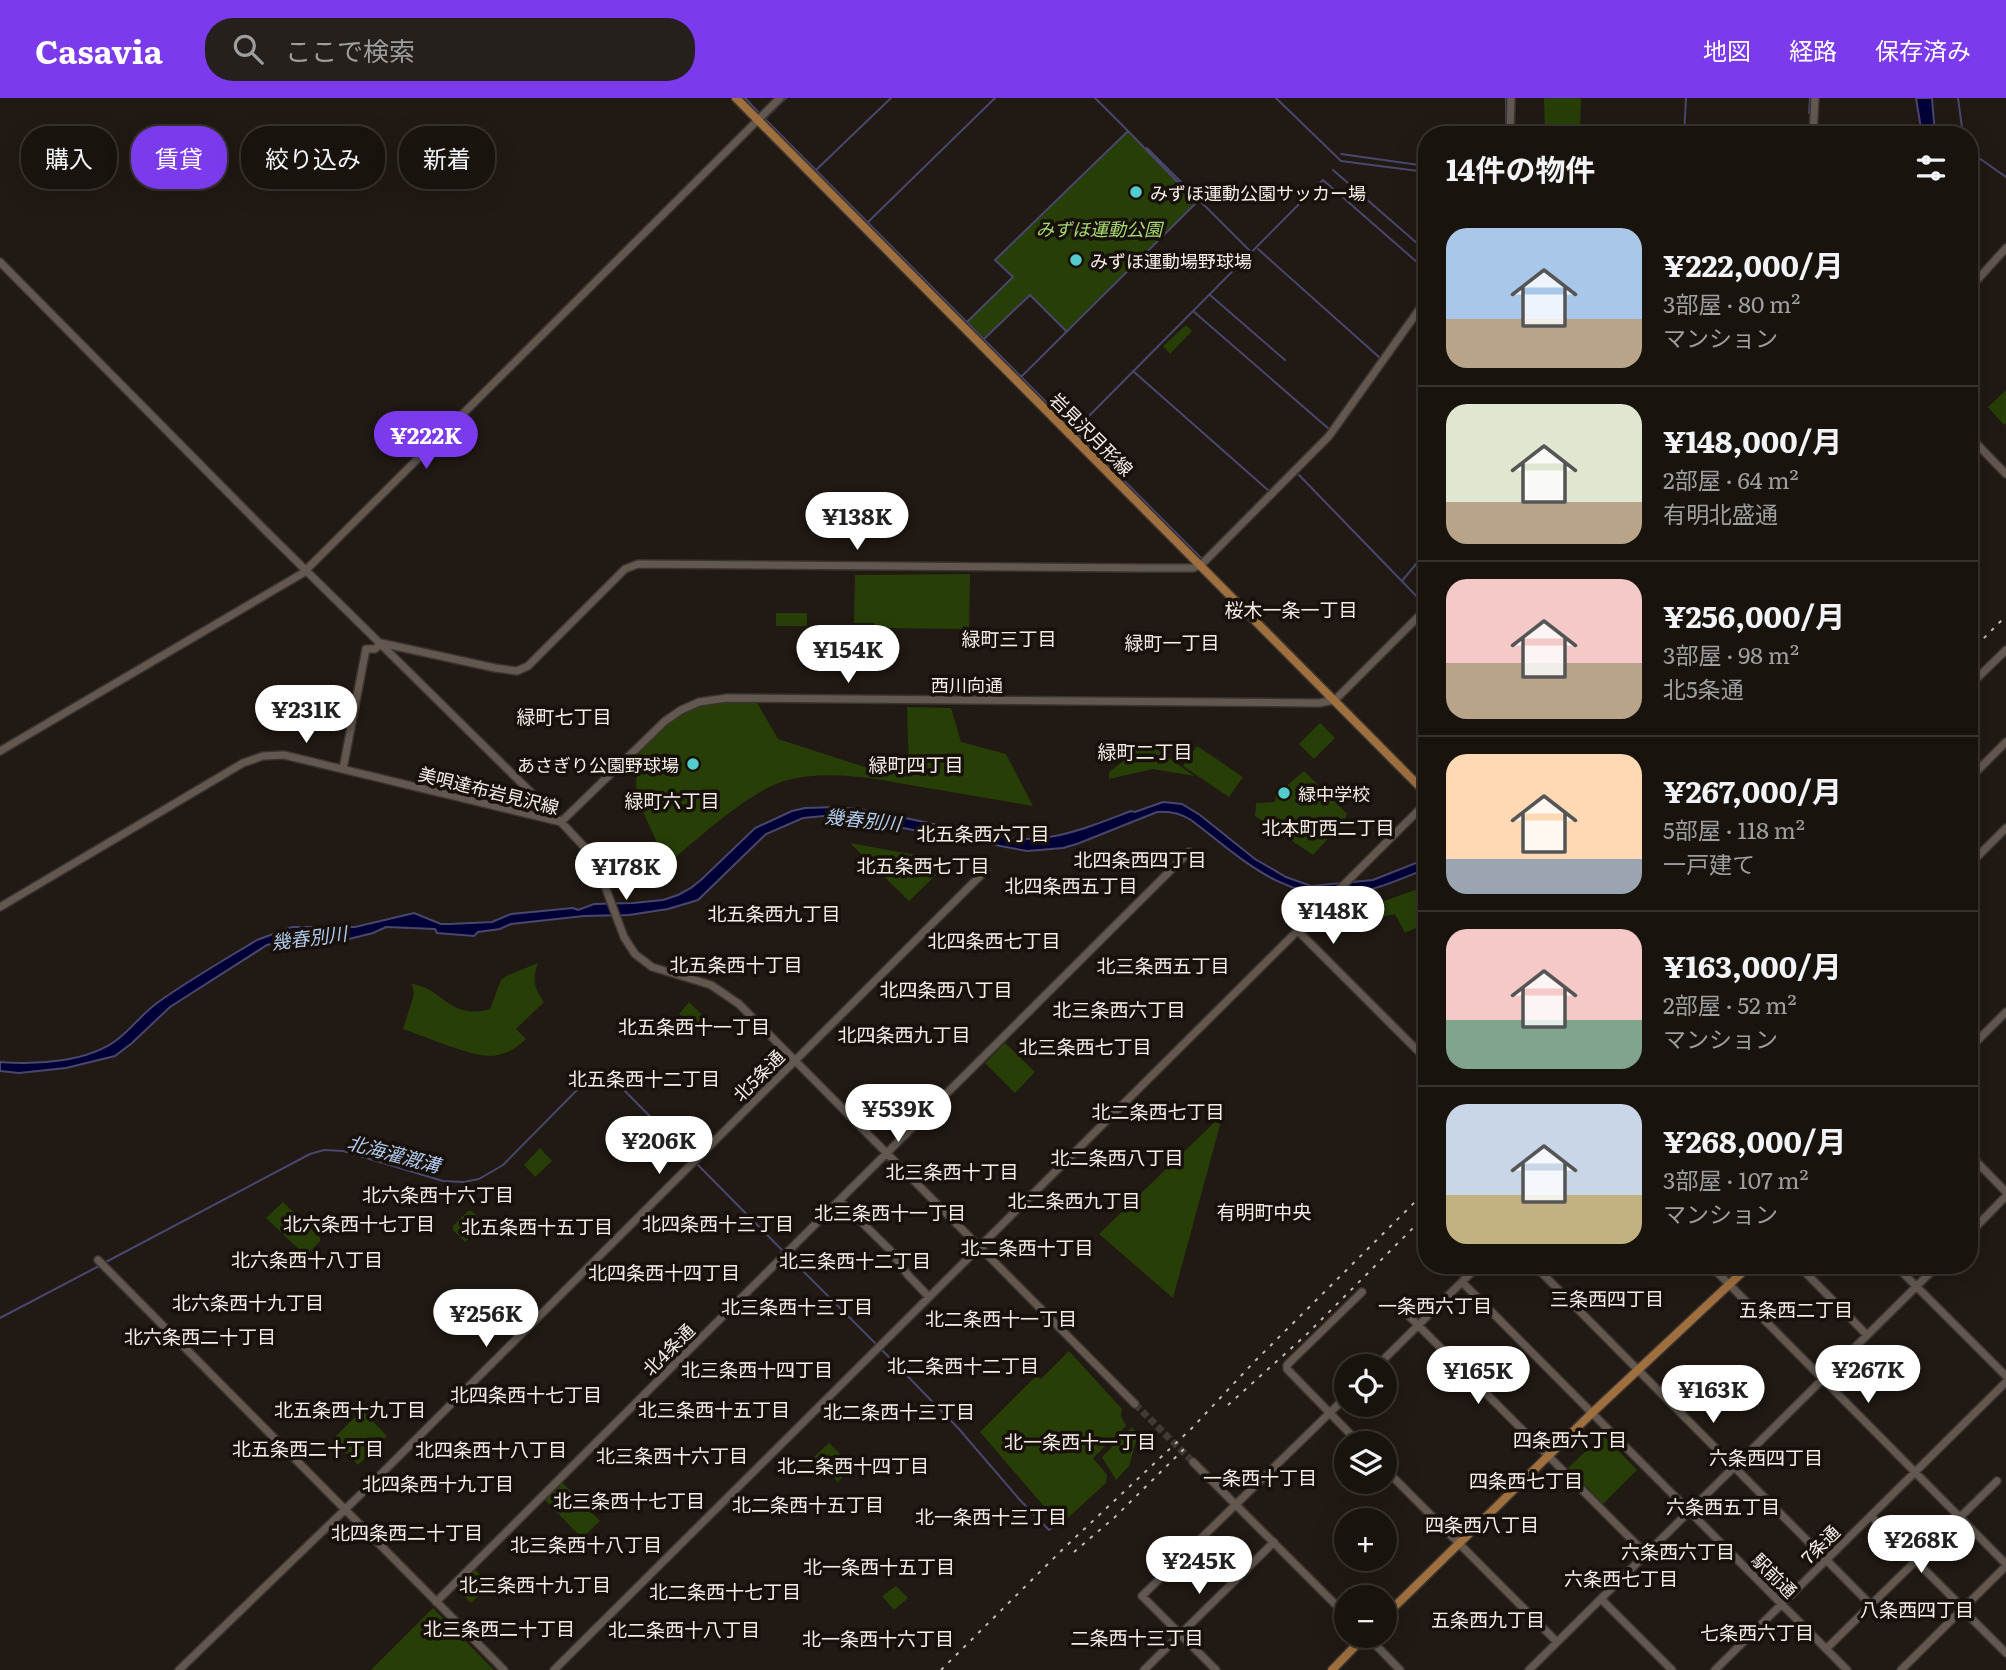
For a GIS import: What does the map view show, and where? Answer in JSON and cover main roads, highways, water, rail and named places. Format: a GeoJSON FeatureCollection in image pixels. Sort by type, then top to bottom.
{"type":"FeatureCollection","features":[{"type":"Feature","properties":{"kind":"main road","name":"岩見沢月形線"},"geometry":{"type":"LineString","coordinates":[[736,98],[1418,785]]}},
{"type":"Feature","properties":{"kind":"main road"},"geometry":{"type":"LineString","coordinates":[[1397,1605],[1592,1413],[1742,1274]]}},
{"type":"Feature","properties":{"kind":"main road"},"geometry":{"type":"LineString","coordinates":[[1332,1670],[1354,1648]]}},
{"type":"Feature","properties":{"kind":"water"},"geometry":{"type":"Polygon","coordinates":[[[1916,98],[1932,98],[1934,126],[1921,126],[1916,98]]]}},
{"type":"Feature","properties":{"kind":"water","name":"幾春別川"},"geometry":{"type":"Polygon","coordinates":[[[1163,802],[1182,804],[1255,859],[1286,877],[1311,886],[1373,880],[1418,862],[1418,872],[1354,893],[1330,895],[1307,892],[1266,875],[1246,863],[1191,820],[1166,812],[1157,812],[1063,848],[1027,851],[854,819],[824,816],[803,818],[766,834],[698,900],[668,909],[629,915],[584,916],[511,924],[500,929],[478,932],[474,936],[437,933],[435,929],[386,927],[349,939],[300,937],[267,945],[170,1007],[115,1056],[66,1068],[19,1073],[0,1071],[0,1062],[62,1060],[106,1047],[181,986],[257,940],[292,927],[355,927],[414,913],[441,924],[492,922],[511,914],[573,908],[578,910],[594,904],[663,900],[691,888],[755,828],[805,808],[866,810],[871,814],[882,813],[947,828],[1020,839],[1057,836],[1131,811],[1163,802]]]}},
{"type":"Feature","properties":{"kind":"waterway"},"geometry":{"type":"LineString","coordinates":[[745,98],[759,113]]}},
{"type":"Feature","properties":{"kind":"waterway"},"geometry":{"type":"LineString","coordinates":[[786,98],[765,119],[1201,558]]}},
{"type":"Feature","properties":{"kind":"waterway"},"geometry":{"type":"LineString","coordinates":[[816,170],[891,98]]}},
{"type":"Feature","properties":{"kind":"waterway"},"geometry":{"type":"LineString","coordinates":[[868,222],[995,98]]}},
{"type":"Feature","properties":{"kind":"waterway"},"geometry":{"type":"LineString","coordinates":[[1095,98],[1127,130]]}},
{"type":"Feature","properties":{"kind":"waterway"},"geometry":{"type":"LineString","coordinates":[[1276,98],[1341,161],[1418,171]]}},
{"type":"Feature","properties":{"kind":"waterway"},"geometry":{"type":"LineString","coordinates":[[1506,98],[1506,126]]}},
{"type":"Feature","properties":{"kind":"waterway"},"geometry":{"type":"LineString","coordinates":[[1684,126],[1686,98]]}},
{"type":"Feature","properties":{"kind":"waterway"},"geometry":{"type":"LineString","coordinates":[[1809,113],[1810,98]]}},
{"type":"Feature","properties":{"kind":"waterway"},"geometry":{"type":"LineString","coordinates":[[1958,98],[1962,126]]}},
{"type":"Feature","properties":{"kind":"waterway"},"geometry":{"type":"LineString","coordinates":[[967,322],[1013,277],[995,260],[1128,131],[1197,202],[1022,376]]}},
{"type":"Feature","properties":{"kind":"waterway"},"geometry":{"type":"LineString","coordinates":[[1147,148],[1250,251]]}},
{"type":"Feature","properties":{"kind":"waterway"},"geometry":{"type":"LineString","coordinates":[[1341,154],[1418,165]]}},
{"type":"Feature","properties":{"kind":"waterway"},"geometry":{"type":"LineString","coordinates":[[1978,157],[2006,177]]}},
{"type":"Feature","properties":{"kind":"waterway"},"geometry":{"type":"LineString","coordinates":[[1333,170],[1418,244]]}},
{"type":"Feature","properties":{"kind":"waterway"},"geometry":{"type":"LineString","coordinates":[[1075,430],[1323,180],[1418,263]]}},
{"type":"Feature","properties":{"kind":"waterway"},"geometry":{"type":"LineString","coordinates":[[1258,249],[1380,358]]}},
{"type":"Feature","properties":{"kind":"waterway"},"geometry":{"type":"LineString","coordinates":[[985,338],[1030,295],[1066,331]]}},
{"type":"Feature","properties":{"kind":"waterway"},"geometry":{"type":"LineString","coordinates":[[1210,295],[1285,360]]}},
{"type":"Feature","properties":{"kind":"waterway"},"geometry":{"type":"LineString","coordinates":[[1193,311],[1329,429]]}},
{"type":"Feature","properties":{"kind":"waterway"},"geometry":{"type":"LineString","coordinates":[[1133,371],[1269,491]]}},
{"type":"Feature","properties":{"kind":"waterway"},"geometry":{"type":"LineString","coordinates":[[1299,475],[1418,598]]}},
{"type":"Feature","properties":{"kind":"waterway"},"geometry":{"type":"LineString","coordinates":[[1402,581],[1418,562]]}},
{"type":"Feature","properties":{"kind":"waterway","name":"北海灌漑溝"},"geometry":{"type":"LineString","coordinates":[[104,1263],[310,1154],[324,1150],[343,1151],[443,1181],[464,1182],[479,1179],[503,1165],[581,1086],[595,1078],[605,1078],[619,1085],[693,1160]]}},
{"type":"Feature","properties":{"kind":"waterway","name":"北海灌漑溝"},"geometry":{"type":"LineString","coordinates":[[697,1164],[784,1252]]}},
{"type":"Feature","properties":{"kind":"waterway","name":"北海灌漑溝"},"geometry":{"type":"LineString","coordinates":[[788,1256],[878,1346]]}},
{"type":"Feature","properties":{"kind":"waterway","name":"北海灌漑溝"},"geometry":{"type":"LineString","coordinates":[[0,1318],[99,1266]]}},
{"type":"Feature","properties":{"kind":"waterway","name":"北海灌漑溝"},"geometry":{"type":"LineString","coordinates":[[882,1350],[959,1429],[1019,1499],[1049,1530],[1053,1527]]}},
{"type":"Feature","properties":{"kind":"tunnel"},"geometry":{"type":"LineString","coordinates":[[1135,1404],[1193,1462]]}},
{"type":"Feature","properties":{"kind":"railway"},"geometry":{"type":"LineString","coordinates":[[1978,644],[2006,616]]}},
{"type":"Feature","properties":{"kind":"railway"},"geometry":{"type":"LineString","coordinates":[[941,1670],[1064,1548],[1192,1428],[1254,1362],[1418,1199]]}},
{"type":"Feature","properties":{"kind":"railway"},"geometry":{"type":"LineString","coordinates":[[1228,1405],[1306,1335],[1418,1223]]}},
{"type":"Feature","properties":{"kind":"railway"},"geometry":{"type":"LineString","coordinates":[[1074,1552],[1115,1517],[1186,1447]]}},
{"type":"Feature","properties":{"kind":"place","name":"みずほ運動公園サッカー場"},"geometry":{"type":"Point","coordinates":[1136,192]}},
{"type":"Feature","properties":{"kind":"place","name":"みずほ運動場野球場"},"geometry":{"type":"Point","coordinates":[1076,260]}},
{"type":"Feature","properties":{"kind":"place","name":"あさぎり公園野球場"},"geometry":{"type":"Point","coordinates":[693,764]}},
{"type":"Feature","properties":{"kind":"place","name":"緑中学校"},"geometry":{"type":"Point","coordinates":[1284,793]}},
{"type":"Feature","properties":{"kind":"district","name":"桜木一条一丁目"},"geometry":{"type":"Point","coordinates":[1291,609]}},
{"type":"Feature","properties":{"kind":"district","name":"緑町三丁目"},"geometry":{"type":"Point","coordinates":[1009,638]}},
{"type":"Feature","properties":{"kind":"district","name":"緑町一丁目"},"geometry":{"type":"Point","coordinates":[1172,642]}},
{"type":"Feature","properties":{"kind":"district","name":"緑町七丁目"},"geometry":{"type":"Point","coordinates":[564,716]}},
{"type":"Feature","properties":{"kind":"district","name":"緑町二丁目"},"geometry":{"type":"Point","coordinates":[1145,751]}},
{"type":"Feature","properties":{"kind":"district","name":"緑町四丁目"},"geometry":{"type":"Point","coordinates":[916,764]}},
{"type":"Feature","properties":{"kind":"district","name":"緑町六丁目"},"geometry":{"type":"Point","coordinates":[672,800]}},
{"type":"Feature","properties":{"kind":"district","name":"北本町西二丁目"},"geometry":{"type":"Point","coordinates":[1328,827]}},
{"type":"Feature","properties":{"kind":"district","name":"北五条西六丁目"},"geometry":{"type":"Point","coordinates":[983,833]}},
{"type":"Feature","properties":{"kind":"district","name":"北四条西四丁目"},"geometry":{"type":"Point","coordinates":[1140,859]}},
{"type":"Feature","properties":{"kind":"district","name":"北五条西七丁目"},"geometry":{"type":"Point","coordinates":[923,865]}},
{"type":"Feature","properties":{"kind":"district","name":"北四条西五丁目"},"geometry":{"type":"Point","coordinates":[1071,885]}},
{"type":"Feature","properties":{"kind":"district","name":"北五条西九丁目"},"geometry":{"type":"Point","coordinates":[774,913]}},
{"type":"Feature","properties":{"kind":"district","name":"北四条西七丁目"},"geometry":{"type":"Point","coordinates":[994,940]}},
{"type":"Feature","properties":{"kind":"district","name":"北五条西十丁目"},"geometry":{"type":"Point","coordinates":[736,964]}},
{"type":"Feature","properties":{"kind":"district","name":"北三条西五丁目"},"geometry":{"type":"Point","coordinates":[1163,965]}},
{"type":"Feature","properties":{"kind":"district","name":"北四条西八丁目"},"geometry":{"type":"Point","coordinates":[946,989]}},
{"type":"Feature","properties":{"kind":"district","name":"北三条西六丁目"},"geometry":{"type":"Point","coordinates":[1119,1009]}},
{"type":"Feature","properties":{"kind":"district","name":"北五条西十一丁目"},"geometry":{"type":"Point","coordinates":[694,1026]}},
{"type":"Feature","properties":{"kind":"district","name":"北四条西九丁目"},"geometry":{"type":"Point","coordinates":[904,1034]}},
{"type":"Feature","properties":{"kind":"district","name":"北三条西七丁目"},"geometry":{"type":"Point","coordinates":[1085,1046]}},
{"type":"Feature","properties":{"kind":"district","name":"北五条西十二丁目"},"geometry":{"type":"Point","coordinates":[644,1078]}},
{"type":"Feature","properties":{"kind":"district","name":"北二条西七丁目"},"geometry":{"type":"Point","coordinates":[1158,1111]}},
{"type":"Feature","properties":{"kind":"district","name":"北二条西八丁目"},"geometry":{"type":"Point","coordinates":[1117,1157]}},
{"type":"Feature","properties":{"kind":"district","name":"北三条西十丁目"},"geometry":{"type":"Point","coordinates":[952,1171]}},
{"type":"Feature","properties":{"kind":"district","name":"北六条西十六丁目"},"geometry":{"type":"Point","coordinates":[438,1194]}},
{"type":"Feature","properties":{"kind":"district","name":"北二条西九丁目"},"geometry":{"type":"Point","coordinates":[1074,1200]}},
{"type":"Feature","properties":{"kind":"district","name":"有明町中央"},"geometry":{"type":"Point","coordinates":[1264,1211]}},
{"type":"Feature","properties":{"kind":"district","name":"北三条西十一丁目"},"geometry":{"type":"Point","coordinates":[890,1212]}},
{"type":"Feature","properties":{"kind":"district","name":"北六条西十七丁目"},"geometry":{"type":"Point","coordinates":[359,1223]}},
{"type":"Feature","properties":{"kind":"district","name":"北四条西十三丁目"},"geometry":{"type":"Point","coordinates":[718,1223]}},
{"type":"Feature","properties":{"kind":"district","name":"北五条西十五丁目"},"geometry":{"type":"Point","coordinates":[537,1226]}},
{"type":"Feature","properties":{"kind":"district","name":"北二条西十丁目"},"geometry":{"type":"Point","coordinates":[1027,1247]}},
{"type":"Feature","properties":{"kind":"district","name":"北六条西十八丁目"},"geometry":{"type":"Point","coordinates":[307,1259]}},
{"type":"Feature","properties":{"kind":"district","name":"北三条西十二丁目"},"geometry":{"type":"Point","coordinates":[855,1260]}},
{"type":"Feature","properties":{"kind":"district","name":"北四条西十四丁目"},"geometry":{"type":"Point","coordinates":[664,1272]}},
{"type":"Feature","properties":{"kind":"district","name":"三条西四丁目"},"geometry":{"type":"Point","coordinates":[1607,1298]}},
{"type":"Feature","properties":{"kind":"district","name":"北六条西十九丁目"},"geometry":{"type":"Point","coordinates":[248,1302]}},
{"type":"Feature","properties":{"kind":"district","name":"一条西六丁目"},"geometry":{"type":"Point","coordinates":[1435,1305]}},
{"type":"Feature","properties":{"kind":"district","name":"北三条西十三丁目"},"geometry":{"type":"Point","coordinates":[797,1306]}},
{"type":"Feature","properties":{"kind":"district","name":"五条西二丁目"},"geometry":{"type":"Point","coordinates":[1796,1309]}},
{"type":"Feature","properties":{"kind":"district","name":"北二条西十一丁目"},"geometry":{"type":"Point","coordinates":[1001,1318]}},
{"type":"Feature","properties":{"kind":"district","name":"北六条西二十丁目"},"geometry":{"type":"Point","coordinates":[200,1336]}},
{"type":"Feature","properties":{"kind":"district","name":"北二条西十二丁目"},"geometry":{"type":"Point","coordinates":[963,1365]}},
{"type":"Feature","properties":{"kind":"district","name":"北三条西十四丁目"},"geometry":{"type":"Point","coordinates":[757,1369]}},
{"type":"Feature","properties":{"kind":"district","name":"北四条西十七丁目"},"geometry":{"type":"Point","coordinates":[526,1394]}},
{"type":"Feature","properties":{"kind":"district","name":"北五条西十九丁目"},"geometry":{"type":"Point","coordinates":[350,1409]}},
{"type":"Feature","properties":{"kind":"district","name":"北三条西十五丁目"},"geometry":{"type":"Point","coordinates":[714,1409]}},
{"type":"Feature","properties":{"kind":"district","name":"北二条西十三丁目"},"geometry":{"type":"Point","coordinates":[899,1411]}},
{"type":"Feature","properties":{"kind":"district","name":"四条西六丁目"},"geometry":{"type":"Point","coordinates":[1570,1439]}},
{"type":"Feature","properties":{"kind":"district","name":"北一条西十一丁目"},"geometry":{"type":"Point","coordinates":[1080,1441]}},
{"type":"Feature","properties":{"kind":"district","name":"北五条西二十丁目"},"geometry":{"type":"Point","coordinates":[308,1448]}},
{"type":"Feature","properties":{"kind":"district","name":"北四条西十八丁目"},"geometry":{"type":"Point","coordinates":[491,1449]}},
{"type":"Feature","properties":{"kind":"district","name":"北三条西十六丁目"},"geometry":{"type":"Point","coordinates":[672,1455]}},
{"type":"Feature","properties":{"kind":"district","name":"六条西四丁目"},"geometry":{"type":"Point","coordinates":[1766,1457]}},
{"type":"Feature","properties":{"kind":"district","name":"北二条西十四丁目"},"geometry":{"type":"Point","coordinates":[853,1465]}},
{"type":"Feature","properties":{"kind":"district","name":"一条西十丁目"},"geometry":{"type":"Point","coordinates":[1260,1477]}},
{"type":"Feature","properties":{"kind":"district","name":"四条西七丁目"},"geometry":{"type":"Point","coordinates":[1526,1480]}},
{"type":"Feature","properties":{"kind":"district","name":"北四条西十九丁目"},"geometry":{"type":"Point","coordinates":[438,1483]}},
{"type":"Feature","properties":{"kind":"district","name":"北三条西十七丁目"},"geometry":{"type":"Point","coordinates":[629,1500]}},
{"type":"Feature","properties":{"kind":"district","name":"北二条西十五丁目"},"geometry":{"type":"Point","coordinates":[808,1504]}},
{"type":"Feature","properties":{"kind":"district","name":"六条西五丁目"},"geometry":{"type":"Point","coordinates":[1723,1506]}},
{"type":"Feature","properties":{"kind":"district","name":"北一条西十三丁目"},"geometry":{"type":"Point","coordinates":[991,1516]}},
{"type":"Feature","properties":{"kind":"district","name":"四条西八丁目"},"geometry":{"type":"Point","coordinates":[1482,1524]}},
{"type":"Feature","properties":{"kind":"district","name":"北四条西二十丁目"},"geometry":{"type":"Point","coordinates":[407,1532]}},
{"type":"Feature","properties":{"kind":"district","name":"北三条西十八丁目"},"geometry":{"type":"Point","coordinates":[586,1544]}},
{"type":"Feature","properties":{"kind":"district","name":"六条西六丁目"},"geometry":{"type":"Point","coordinates":[1678,1551]}},
{"type":"Feature","properties":{"kind":"district","name":"北一条西十五丁目"},"geometry":{"type":"Point","coordinates":[879,1566]}},
{"type":"Feature","properties":{"kind":"district","name":"六条西七丁目"},"geometry":{"type":"Point","coordinates":[1621,1578]}},
{"type":"Feature","properties":{"kind":"district","name":"北三条西十九丁目"},"geometry":{"type":"Point","coordinates":[535,1584]}},
{"type":"Feature","properties":{"kind":"district","name":"北二条西十七丁目"},"geometry":{"type":"Point","coordinates":[725,1591]}},
{"type":"Feature","properties":{"kind":"district","name":"八条西四丁目"},"geometry":{"type":"Point","coordinates":[1917,1609]}},
{"type":"Feature","properties":{"kind":"district","name":"五条西九丁目"},"geometry":{"type":"Point","coordinates":[1488,1619]}},
{"type":"Feature","properties":{"kind":"district","name":"北三条西二十丁目"},"geometry":{"type":"Point","coordinates":[499,1628]}},
{"type":"Feature","properties":{"kind":"district","name":"北二条西十八丁目"},"geometry":{"type":"Point","coordinates":[684,1629]}},
{"type":"Feature","properties":{"kind":"district","name":"七条西六丁目"},"geometry":{"type":"Point","coordinates":[1757,1632]}},
{"type":"Feature","properties":{"kind":"district","name":"二条西十三丁目"},"geometry":{"type":"Point","coordinates":[1137,1637]}},
{"type":"Feature","properties":{"kind":"district","name":"北一条西十六丁目"},"geometry":{"type":"Point","coordinates":[878,1638]}},
{"type":"Feature","properties":{"kind":"park label","name":"みずほ運動公園"},"geometry":{"type":"Point","coordinates":[1099,228]}}]}
